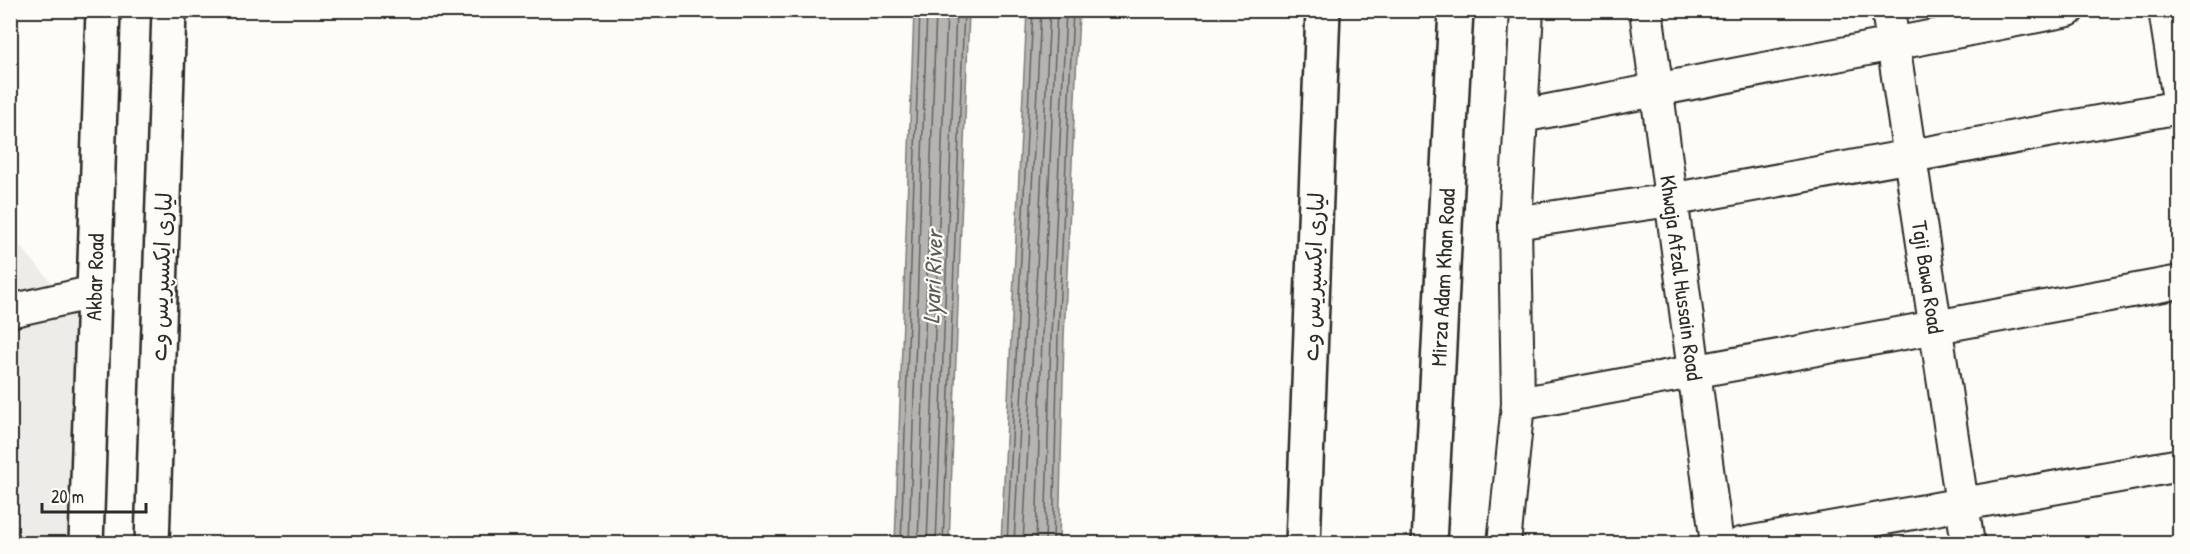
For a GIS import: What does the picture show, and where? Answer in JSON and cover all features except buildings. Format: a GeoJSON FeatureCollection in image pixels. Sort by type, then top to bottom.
{"type":"FeatureCollection","features":[{"type":"Feature","properties":{"kind":"main road","name":"Akbar Road"},"geometry":{"type":"LineString","coordinates":[[86,543],[103,10]]}},
{"type":"Feature","properties":{"kind":"main road","name":"لیاری ایکسپریس وے"},"geometry":{"type":"LineString","coordinates":[[152,543],[169,10]]}},
{"type":"Feature","properties":{"kind":"main road","name":"لیاری ایکسپریس وے"},"geometry":{"type":"LineString","coordinates":[[1303,543],[1323,10]]}},
{"type":"Feature","properties":{"kind":"main road","name":"Mirza Adam Khan Road"},"geometry":{"type":"LineString","coordinates":[[1429,543],[1456,10]]}},
{"type":"Feature","properties":{"kind":"street"},"geometry":{"type":"LineString","coordinates":[[1504,543],[1518,404],[1515,223],[1527,10]]}},
{"type":"Feature","properties":{"kind":"street","name":"Khwaja Afzal Hussain Road"},"geometry":{"type":"LineString","coordinates":[[1646,10],[1717,543]]}},
{"type":"Feature","properties":{"kind":"street","name":"Taji Bawa Road"},"geometry":{"type":"LineString","coordinates":[[1888,10],[1968,543]]}},
{"type":"Feature","properties":{"kind":"street"},"geometry":{"type":"LineString","coordinates":[[1522,116],[2068,10]]}},
{"type":"Feature","properties":{"kind":"street"},"geometry":{"type":"LineString","coordinates":[[1515,223],[1670,200],[2180,107],[2165,10]]}},
{"type":"Feature","properties":{"kind":"street"},"geometry":{"type":"LineString","coordinates":[[1518,404],[2180,282]]}},
{"type":"Feature","properties":{"kind":"street"},"geometry":{"type":"LineString","coordinates":[[10,311],[94,292]]}},
{"type":"Feature","properties":{"kind":"street"},"geometry":{"type":"LineString","coordinates":[[1741,543],[2180,465]]}},
{"type":"Feature","properties":{"kind":"shaded area"},"geometry":{"type":"Polygon","coordinates":[[[10,234],[84,320],[73,543],[11,543],[10,234]]]}},
{"type":"Feature","properties":{"kind":"water","name":"Lyari River"},"geometry":{"type":"Polygon","coordinates":[[[914,11],[969,11],[949,543],[895,543],[914,11]]]}},
{"type":"Feature","properties":{"kind":"water"},"geometry":{"type":"Polygon","coordinates":[[[1027,11],[1079,11],[1064,337],[1059,543],[1001,543],[1027,11]]]}}]}
